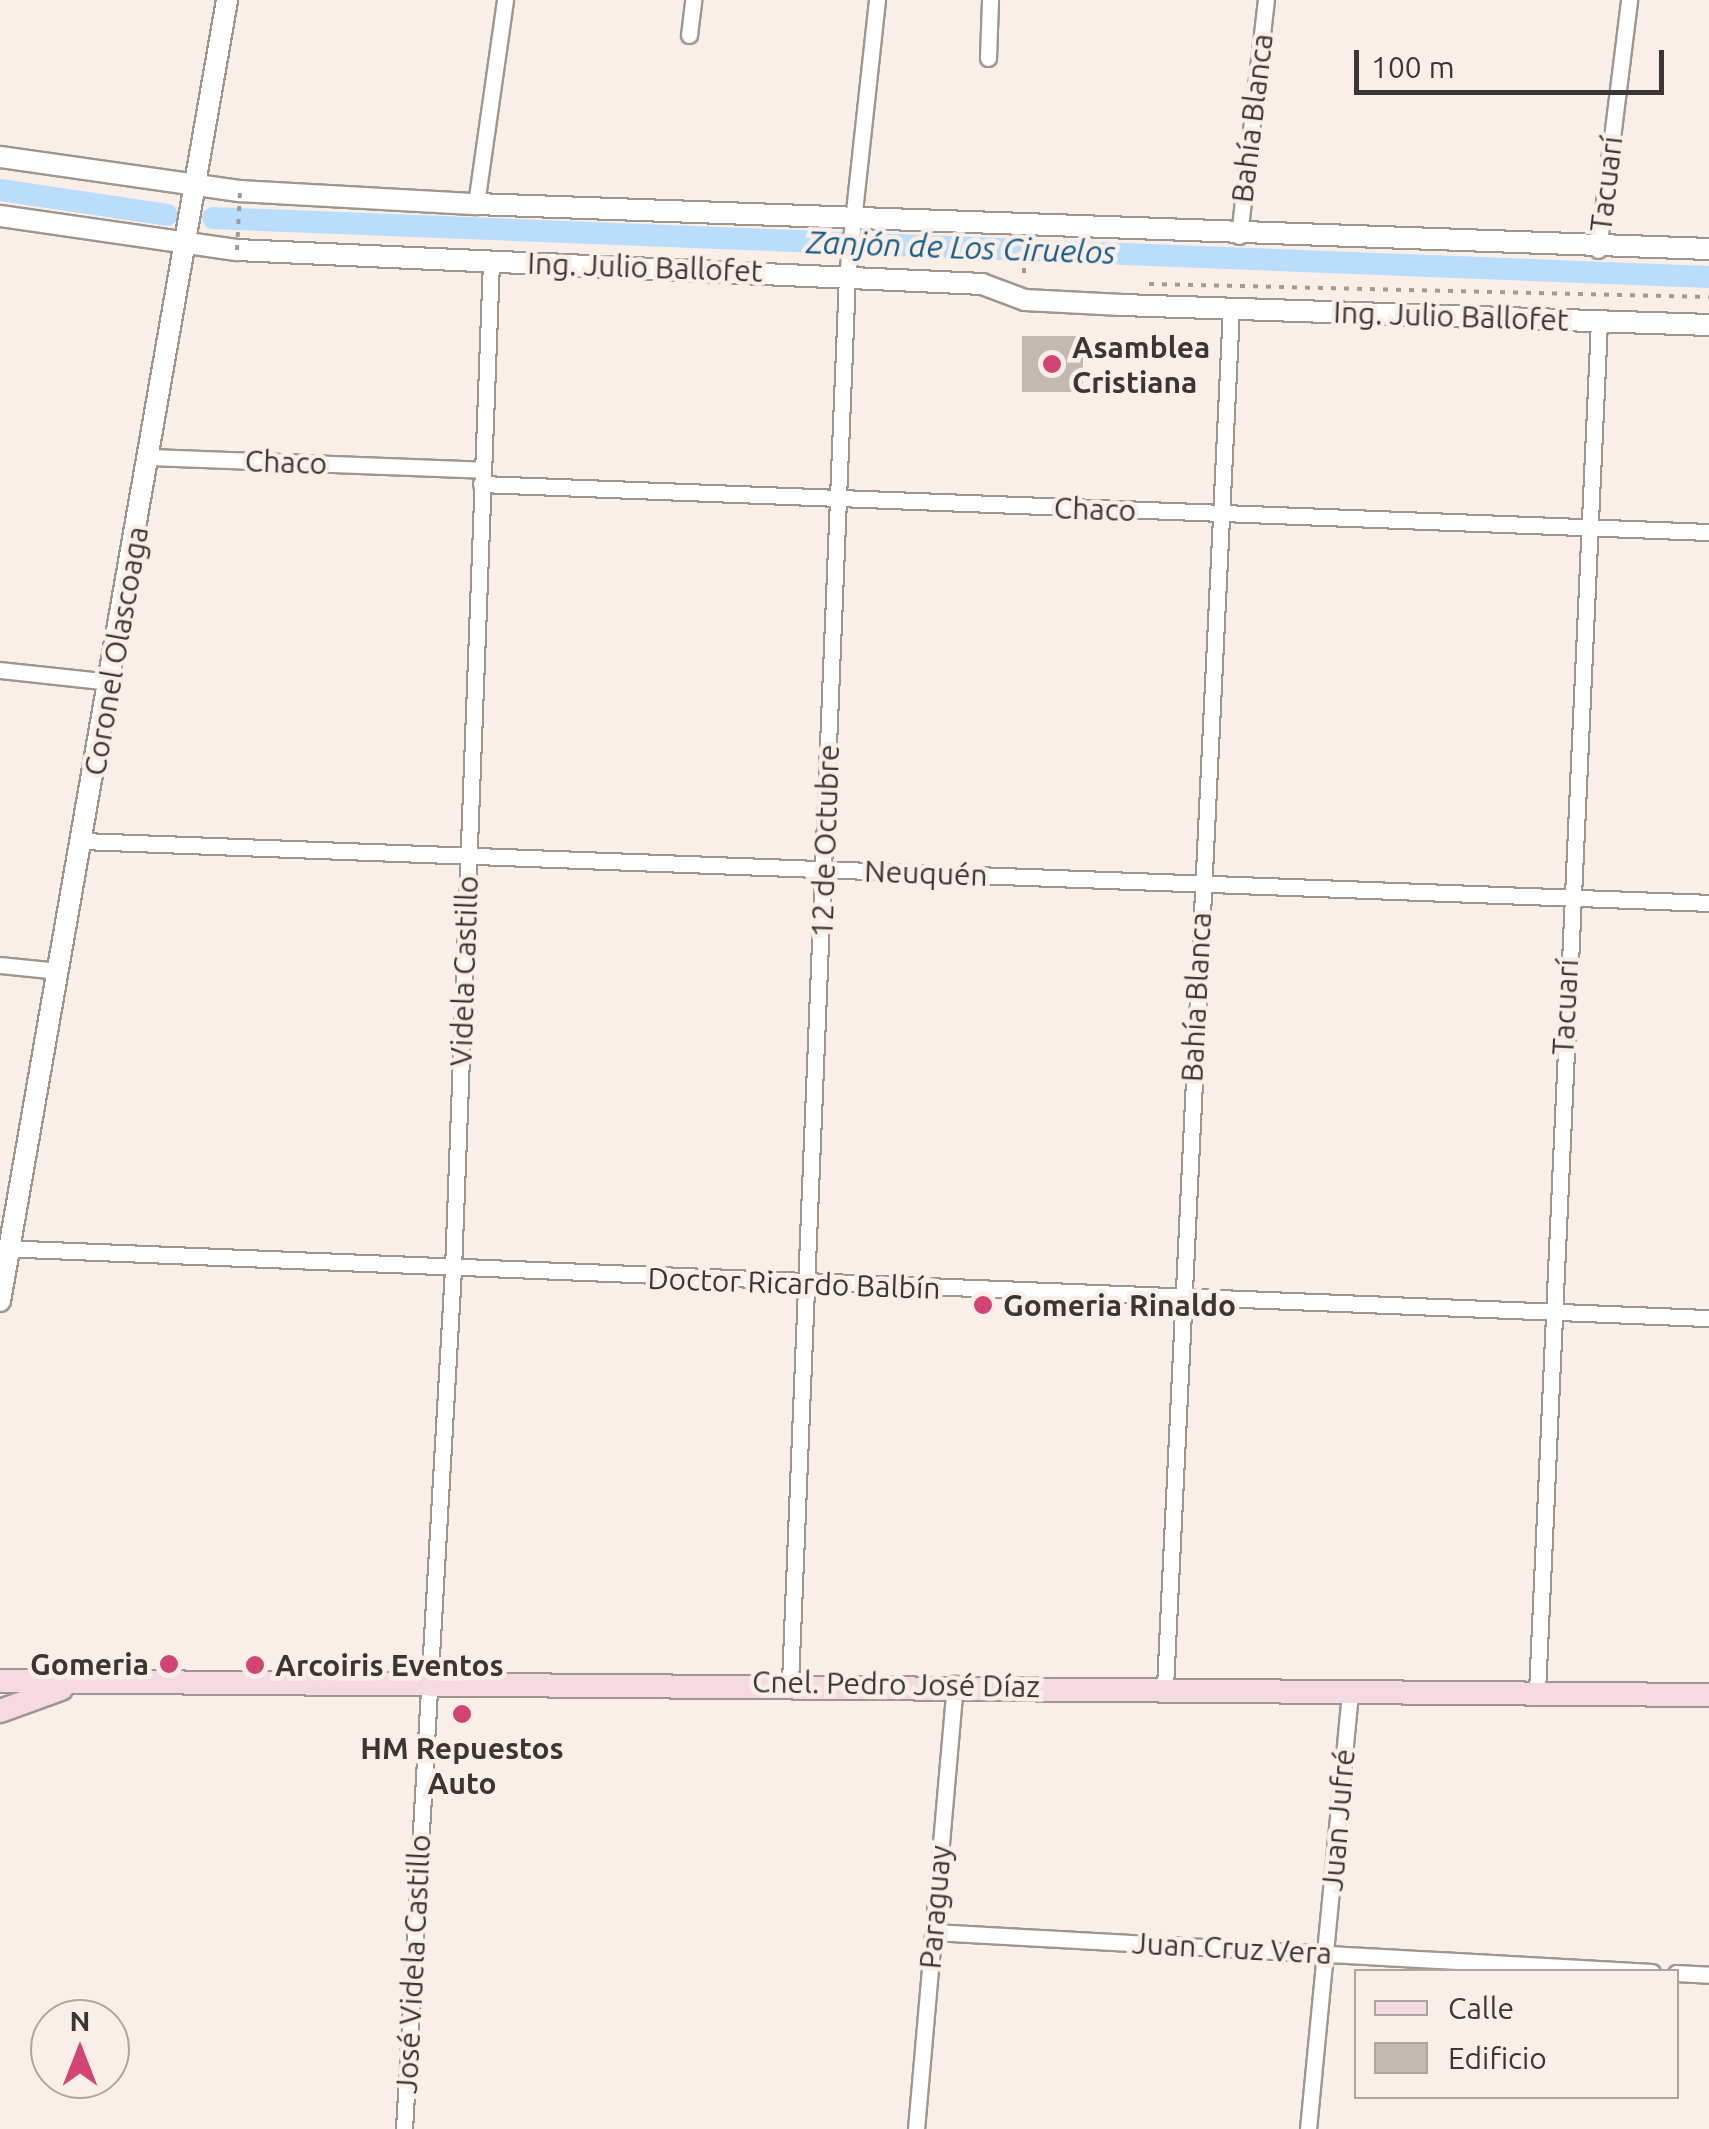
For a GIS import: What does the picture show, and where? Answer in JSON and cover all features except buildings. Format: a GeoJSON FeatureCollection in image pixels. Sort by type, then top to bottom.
{"type":"FeatureCollection","features":[{"type":"Feature","properties":{"kind":"main road","name":"Cnel. Pedro José Díaz"},"geometry":{"type":"LineString","coordinates":[[0,1681],[955,1684],[1709,1695]]}},
{"type":"Feature","properties":{"kind":"main road","name":"Cnel. Pedro José Díaz"},"geometry":{"type":"LineString","coordinates":[[0,1711],[84,1682]]}},
{"type":"Feature","properties":{"kind":"street","name":"Coronel Olascoaga"},"geometry":{"type":"LineString","coordinates":[[0,1302],[5,1249],[59,972],[189,245],[227,0]]}},
{"type":"Feature","properties":{"kind":"street"},"geometry":{"type":"LineString","coordinates":[[476,204],[505,0]]}},
{"type":"Feature","properties":{"kind":"street"},"geometry":{"type":"LineString","coordinates":[[689,35],[693,0]]}},
{"type":"Feature","properties":{"kind":"street","name":"12 de Octubre"},"geometry":{"type":"LineString","coordinates":[[790,1683],[848,268],[878,0]]}},
{"type":"Feature","properties":{"kind":"street"},"geometry":{"type":"LineString","coordinates":[[988,58],[990,0]]}},
{"type":"Feature","properties":{"kind":"street","name":"Bahía Blanca"},"geometry":{"type":"LineString","coordinates":[[1239,236],[1266,0]]}},
{"type":"Feature","properties":{"kind":"street","name":"Tacuarí"},"geometry":{"type":"LineString","coordinates":[[1598,250],[1629,0]]}},
{"type":"Feature","properties":{"kind":"street","name":"Ing. Julio Ballofet"},"geometry":{"type":"LineString","coordinates":[[0,157],[240,191],[852,226],[1598,250],[1709,249]]}},
{"type":"Feature","properties":{"kind":"street","name":"Ing. Julio Ballofet"},"geometry":{"type":"LineString","coordinates":[[0,216],[237,250],[491,261],[848,268],[982,284],[1025,300],[1709,326]]}},
{"type":"Feature","properties":{"kind":"street","name":"Videla Castillo"},"geometry":{"type":"LineString","coordinates":[[430,1680],[453,1269],[491,261]]}},
{"type":"Feature","properties":{"kind":"street","name":"Bahía Blanca"},"geometry":{"type":"LineString","coordinates":[[1166,1688],[1231,308]]}},
{"type":"Feature","properties":{"kind":"street","name":"Tacuarí"},"geometry":{"type":"LineString","coordinates":[[1537,1692],[1550,1310],[1599,322]]}},
{"type":"Feature","properties":{"kind":"street","name":"Chaco"},"geometry":{"type":"LineString","coordinates":[[151,457],[839,499],[1709,532]]}},
{"type":"Feature","properties":{"kind":"street"},"geometry":{"type":"LineString","coordinates":[[0,670],[110,682]]}},
{"type":"Feature","properties":{"kind":"street","name":"Neuquén"},"geometry":{"type":"LineString","coordinates":[[82,841],[1709,903]]}},
{"type":"Feature","properties":{"kind":"street"},"geometry":{"type":"LineString","coordinates":[[0,965],[59,972]]}},
{"type":"Feature","properties":{"kind":"street","name":"Doctor Ricardo Balbín"},"geometry":{"type":"LineString","coordinates":[[5,1249],[1709,1318]]}},
{"type":"Feature","properties":{"kind":"street","name":"José Videla Castillo"},"geometry":{"type":"LineString","coordinates":[[404,2129],[430,1680]]}},
{"type":"Feature","properties":{"kind":"street","name":"Paraguay"},"geometry":{"type":"LineString","coordinates":[[916,2129],[955,1684]]}},
{"type":"Feature","properties":{"kind":"street","name":"Juan Jufré"},"geometry":{"type":"LineString","coordinates":[[1308,2129],[1350,1690]]}},
{"type":"Feature","properties":{"kind":"street","name":"Juan Cruz Vera"},"geometry":{"type":"LineString","coordinates":[[932,1932],[1600,1969]]}},
{"type":"Feature","properties":{"kind":"street"},"geometry":{"type":"LineString","coordinates":[[1679,1973],[1709,1975]]}},
{"type":"Feature","properties":{"kind":"path"},"geometry":{"type":"LineString","coordinates":[[237,250],[240,191]]}},
{"type":"Feature","properties":{"kind":"path"},"geometry":{"type":"LineString","coordinates":[[1023,241],[1024,274]]}},
{"type":"Feature","properties":{"kind":"waterway","name":"Zanjón de Los Ciruelos"},"geometry":{"type":"LineString","coordinates":[[0,190],[167,215]]}},
{"type":"Feature","properties":{"kind":"waterway","name":"Zanjón de Los Ciruelos"},"geometry":{"type":"LineString","coordinates":[[213,218],[1709,277]]}},
{"type":"Feature","properties":{"kind":"place","name":"Asamblea Cristiana"},"geometry":{"type":"Point","coordinates":[1052,364]}},
{"type":"Feature","properties":{"kind":"place","name":"Gomeria Rinaldo"},"geometry":{"type":"Point","coordinates":[983,1305]}},
{"type":"Feature","properties":{"kind":"place","name":"Gomeria"},"geometry":{"type":"Point","coordinates":[169,1664]}},
{"type":"Feature","properties":{"kind":"place","name":"Arcoiris Eventos"},"geometry":{"type":"Point","coordinates":[255,1665]}},
{"type":"Feature","properties":{"kind":"place","name":"HM Repuestos Auto"},"geometry":{"type":"Point","coordinates":[462,1714]}}]}
